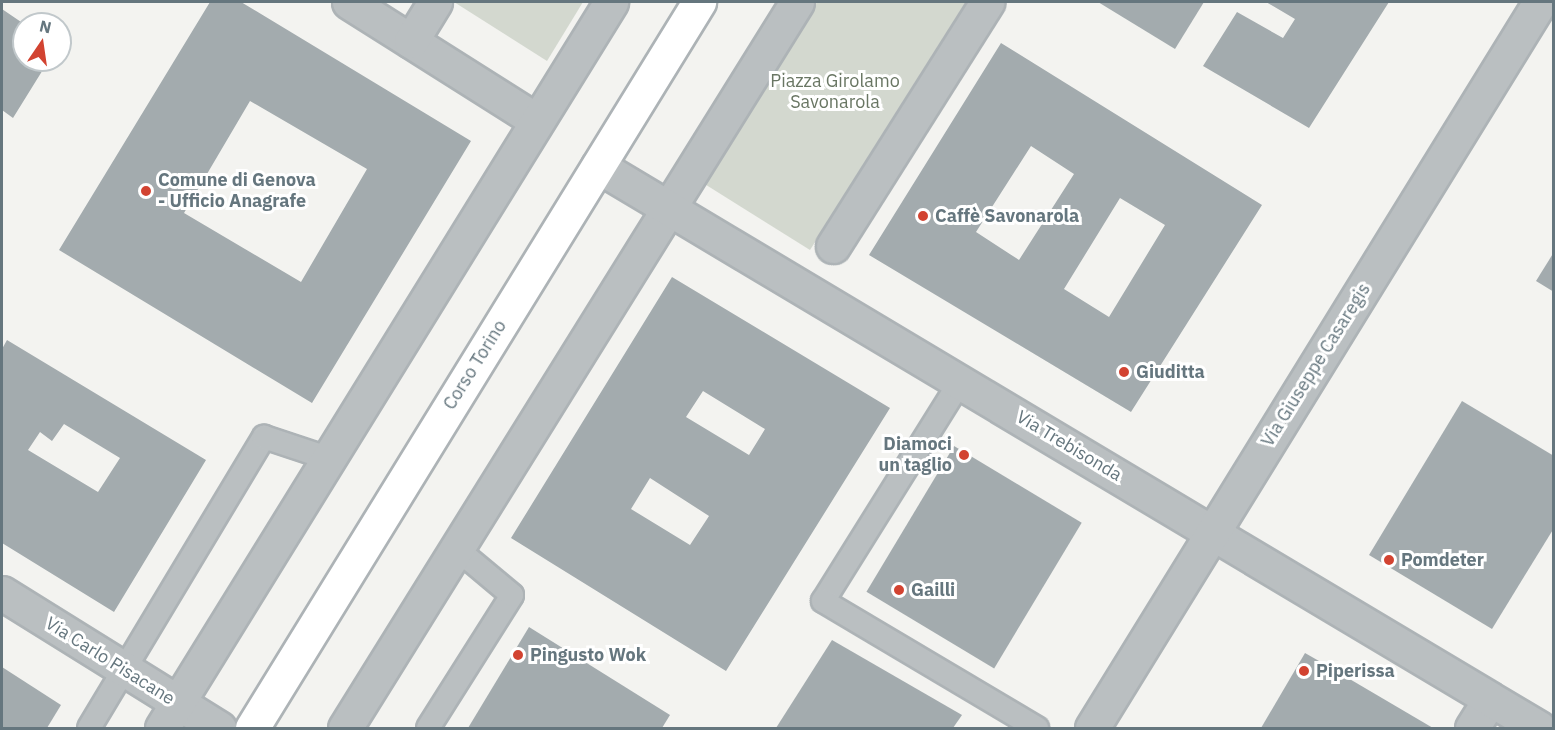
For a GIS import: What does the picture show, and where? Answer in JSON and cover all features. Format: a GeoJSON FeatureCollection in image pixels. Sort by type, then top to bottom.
{"type":"FeatureCollection","features":[{"type":"Feature","properties":{"kind":"main road","name":"Corso Torino"},"geometry":{"type":"LineString","coordinates":[[252,729],[699,2]]}},
{"type":"Feature","properties":{"kind":"street"},"geometry":{"type":"LineString","coordinates":[[349,2],[537,121]]}},
{"type":"Feature","properties":{"kind":"street"},"geometry":{"type":"LineString","coordinates":[[411,41],[435,2]]}},
{"type":"Feature","properties":{"kind":"street"},"geometry":{"type":"LineString","coordinates":[[170,716],[327,458],[611,2]]}},
{"type":"Feature","properties":{"kind":"street"},"geometry":{"type":"LineString","coordinates":[[345,729],[797,2]]}},
{"type":"Feature","properties":{"kind":"street"},"geometry":{"type":"LineString","coordinates":[[833,246],[987,2]]}},
{"type":"Feature","properties":{"kind":"street","name":"Via Giuseppe Casaregis"},"geometry":{"type":"LineString","coordinates":[[1092,729],[1540,2]]}},
{"type":"Feature","properties":{"kind":"street","name":"Via Trebisonda"},"geometry":{"type":"LineString","coordinates":[[598,166],[1539,729]]}},
{"type":"Feature","properties":{"kind":"street","name":"Via Carlo Pisacane"},"geometry":{"type":"LineString","coordinates":[[2,593],[124,670],[170,716],[219,729]]}},
{"type":"Feature","properties":{"kind":"street"},"geometry":{"type":"LineString","coordinates":[[1472,729],[1490,699]]}},
{"type":"Feature","properties":{"kind":"lane"},"geometry":{"type":"LineString","coordinates":[[960,382],[823,601],[1037,729]]}},
{"type":"Feature","properties":{"kind":"lane"},"geometry":{"type":"LineString","coordinates":[[89,729],[264,437],[327,458]]}},
{"type":"Feature","properties":{"kind":"lane"},"geometry":{"type":"LineString","coordinates":[[428,729],[512,595],[457,549]]}},
{"type":"Feature","properties":{"kind":"green space"},"geometry":{"type":"Polygon","coordinates":[[[454,2],[583,2],[547,61],[454,2]]]}},
{"type":"Feature","properties":{"kind":"green space","name":"Piazza Girolamo Savonarola"},"geometry":{"type":"Polygon","coordinates":[[[817,2],[968,2],[810,250],[703,183],[817,2]]]}},
{"type":"Feature","properties":{"kind":"building","name":"Comune di Genova - Ufficio Anagrafe"},"geometry":{"type":"Polygon","coordinates":[[[210,2],[241,2],[471,141],[312,403],[59,250],[210,2]],[[250,101],[184,213],[301,282],[367,169],[250,101]]]}},
{"type":"Feature","properties":{"kind":"building"},"geometry":{"type":"Polygon","coordinates":[[[1098,2],[1204,2],[1175,49],[1098,2]]]}},
{"type":"Feature","properties":{"kind":"building"},"geometry":{"type":"Polygon","coordinates":[[[1266,2],[1389,2],[1309,128],[1203,66],[1237,12],[1283,38],[1295,19],[1266,2]]]}},
{"type":"Feature","properties":{"kind":"building"},"geometry":{"type":"Polygon","coordinates":[[[2,9],[12,16],[12,72],[42,72],[13,118],[2,110],[2,9]]]}},
{"type":"Feature","properties":{"kind":"building"},"geometry":{"type":"Polygon","coordinates":[[[1001,43],[1262,205],[1131,412],[869,255],[1001,43]],[[1031,146],[976,232],[1019,260],[1074,174],[1031,146]],[[1120,198],[1064,289],[1109,317],[1165,225],[1120,198]]]}},
{"type":"Feature","properties":{"kind":"building"},"geometry":{"type":"Polygon","coordinates":[[[1554,252],[1554,292],[1536,281],[1554,252]]]}},
{"type":"Feature","properties":{"kind":"building"},"geometry":{"type":"Polygon","coordinates":[[[672,277],[890,408],[726,671],[511,538],[672,277]],[[703,391],[686,417],[749,455],[765,429],[703,391]],[[650,478],[631,509],[690,545],[709,516],[650,478]]]}},
{"type":"Feature","properties":{"kind":"building"},"geometry":{"type":"Polygon","coordinates":[[[7,340],[206,460],[114,612],[2,543],[2,349],[7,340]],[[64,424],[52,441],[40,432],[28,450],[98,492],[120,458],[64,424]]]}},
{"type":"Feature","properties":{"kind":"building"},"geometry":{"type":"Polygon","coordinates":[[[1462,401],[1554,456],[1554,528],[1492,629],[1369,555],[1462,401]]]}},
{"type":"Feature","properties":{"kind":"building"},"geometry":{"type":"Polygon","coordinates":[[[954,446],[1082,523],[994,668],[866,592],[954,446]]]}},
{"type":"Feature","properties":{"kind":"building"},"geometry":{"type":"Polygon","coordinates":[[[529,627],[670,715],[662,728],[468,728],[529,627]]]}},
{"type":"Feature","properties":{"kind":"building"},"geometry":{"type":"Polygon","coordinates":[[[832,640],[962,715],[953,728],[776,728],[832,640]]]}},
{"type":"Feature","properties":{"kind":"building"},"geometry":{"type":"Polygon","coordinates":[[[1305,653],[1319,661],[1433,728],[1261,728],[1305,653]]]}},
{"type":"Feature","properties":{"kind":"building"},"geometry":{"type":"Polygon","coordinates":[[[2,667],[61,705],[47,728],[2,728],[2,667]]]}},
{"type":"Feature","properties":{"kind":"place","name":"Comune di Genova - Ufficio Anagrafe"},"geometry":{"type":"Point","coordinates":[146,191]}},
{"type":"Feature","properties":{"kind":"place","name":"Caffè Savonarola"},"geometry":{"type":"Point","coordinates":[923,216]}},
{"type":"Feature","properties":{"kind":"place","name":"Giuditta"},"geometry":{"type":"Point","coordinates":[1124,372]}},
{"type":"Feature","properties":{"kind":"place","name":"Diamoci un taglio"},"geometry":{"type":"Point","coordinates":[964,455]}},
{"type":"Feature","properties":{"kind":"place","name":"Pomdeter"},"geometry":{"type":"Point","coordinates":[1389,560]}},
{"type":"Feature","properties":{"kind":"place","name":"Gailli"},"geometry":{"type":"Point","coordinates":[899,590]}},
{"type":"Feature","properties":{"kind":"place","name":"Pingusto Wok"},"geometry":{"type":"Point","coordinates":[518,655]}},
{"type":"Feature","properties":{"kind":"place","name":"Piperissa"},"geometry":{"type":"Point","coordinates":[1304,671]}}]}
